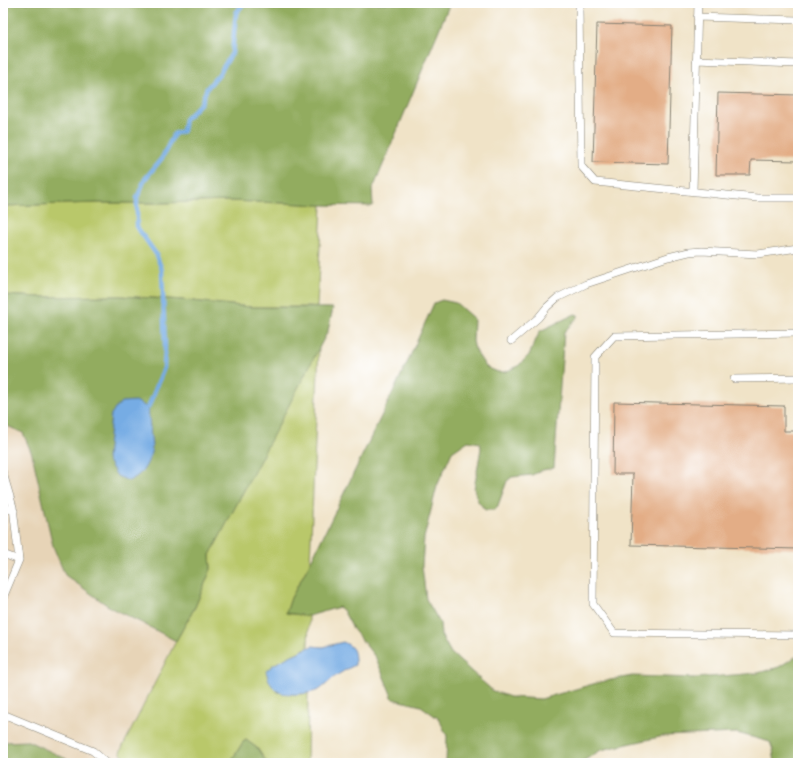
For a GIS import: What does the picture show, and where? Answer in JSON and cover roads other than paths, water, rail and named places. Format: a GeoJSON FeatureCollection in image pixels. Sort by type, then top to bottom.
{"type":"FeatureCollection","features":[{"type":"Feature","properties":{"kind":"lane"},"geometry":{"type":"LineString","coordinates":[[583,3],[579,7],[581,166],[595,182],[757,198],[798,198]]}},
{"type":"Feature","properties":{"kind":"lane"},"geometry":{"type":"LineString","coordinates":[[693,191],[698,3]]}},
{"type":"Feature","properties":{"kind":"lane"},"geometry":{"type":"LineString","coordinates":[[697,17],[798,20]]}},
{"type":"Feature","properties":{"kind":"lane"},"geometry":{"type":"LineString","coordinates":[[696,60],[798,64]]}},
{"type":"Feature","properties":{"kind":"lane"},"geometry":{"type":"LineString","coordinates":[[511,341],[538,318],[557,298],[586,284],[668,257],[701,250],[758,254],[798,248]]}},
{"type":"Feature","properties":{"kind":"lane"},"geometry":{"type":"LineString","coordinates":[[798,333],[614,336],[595,357],[593,604],[614,633],[798,635]]}},
{"type":"Feature","properties":{"kind":"lane"},"geometry":{"type":"LineString","coordinates":[[734,379],[798,378]]}},
{"type":"Feature","properties":{"kind":"lane"},"geometry":{"type":"LineString","coordinates":[[3,473],[14,511],[19,560],[3,598]]}},
{"type":"Feature","properties":{"kind":"lane"},"geometry":{"type":"LineString","coordinates":[[3,507],[14,511]]}},
{"type":"Feature","properties":{"kind":"lane"},"geometry":{"type":"LineString","coordinates":[[3,554],[19,560]]}},
{"type":"Feature","properties":{"kind":"lane"},"geometry":{"type":"LineString","coordinates":[[3,714],[93,751],[107,763]]}},
{"type":"Feature","properties":{"kind":"water"},"geometry":{"type":"Polygon","coordinates":[[[136,401],[148,408],[152,447],[149,459],[143,470],[129,481],[117,476],[107,459],[111,414],[121,402],[136,401]]]}},
{"type":"Feature","properties":{"kind":"water"},"geometry":{"type":"Polygon","coordinates":[[[343,642],[350,646],[354,651],[355,665],[336,676],[319,690],[303,694],[284,694],[276,690],[268,679],[266,671],[273,665],[290,656],[312,646],[323,647],[343,642]]]}},
{"type":"Feature","properties":{"kind":"waterway"},"geometry":{"type":"LineString","coordinates":[[148,408],[164,368],[165,346],[162,270],[156,254],[137,227],[137,198],[145,179],[162,158],[174,134],[183,131],[185,119],[201,103],[207,88],[219,74],[232,53],[236,13],[244,3]]}}]}
